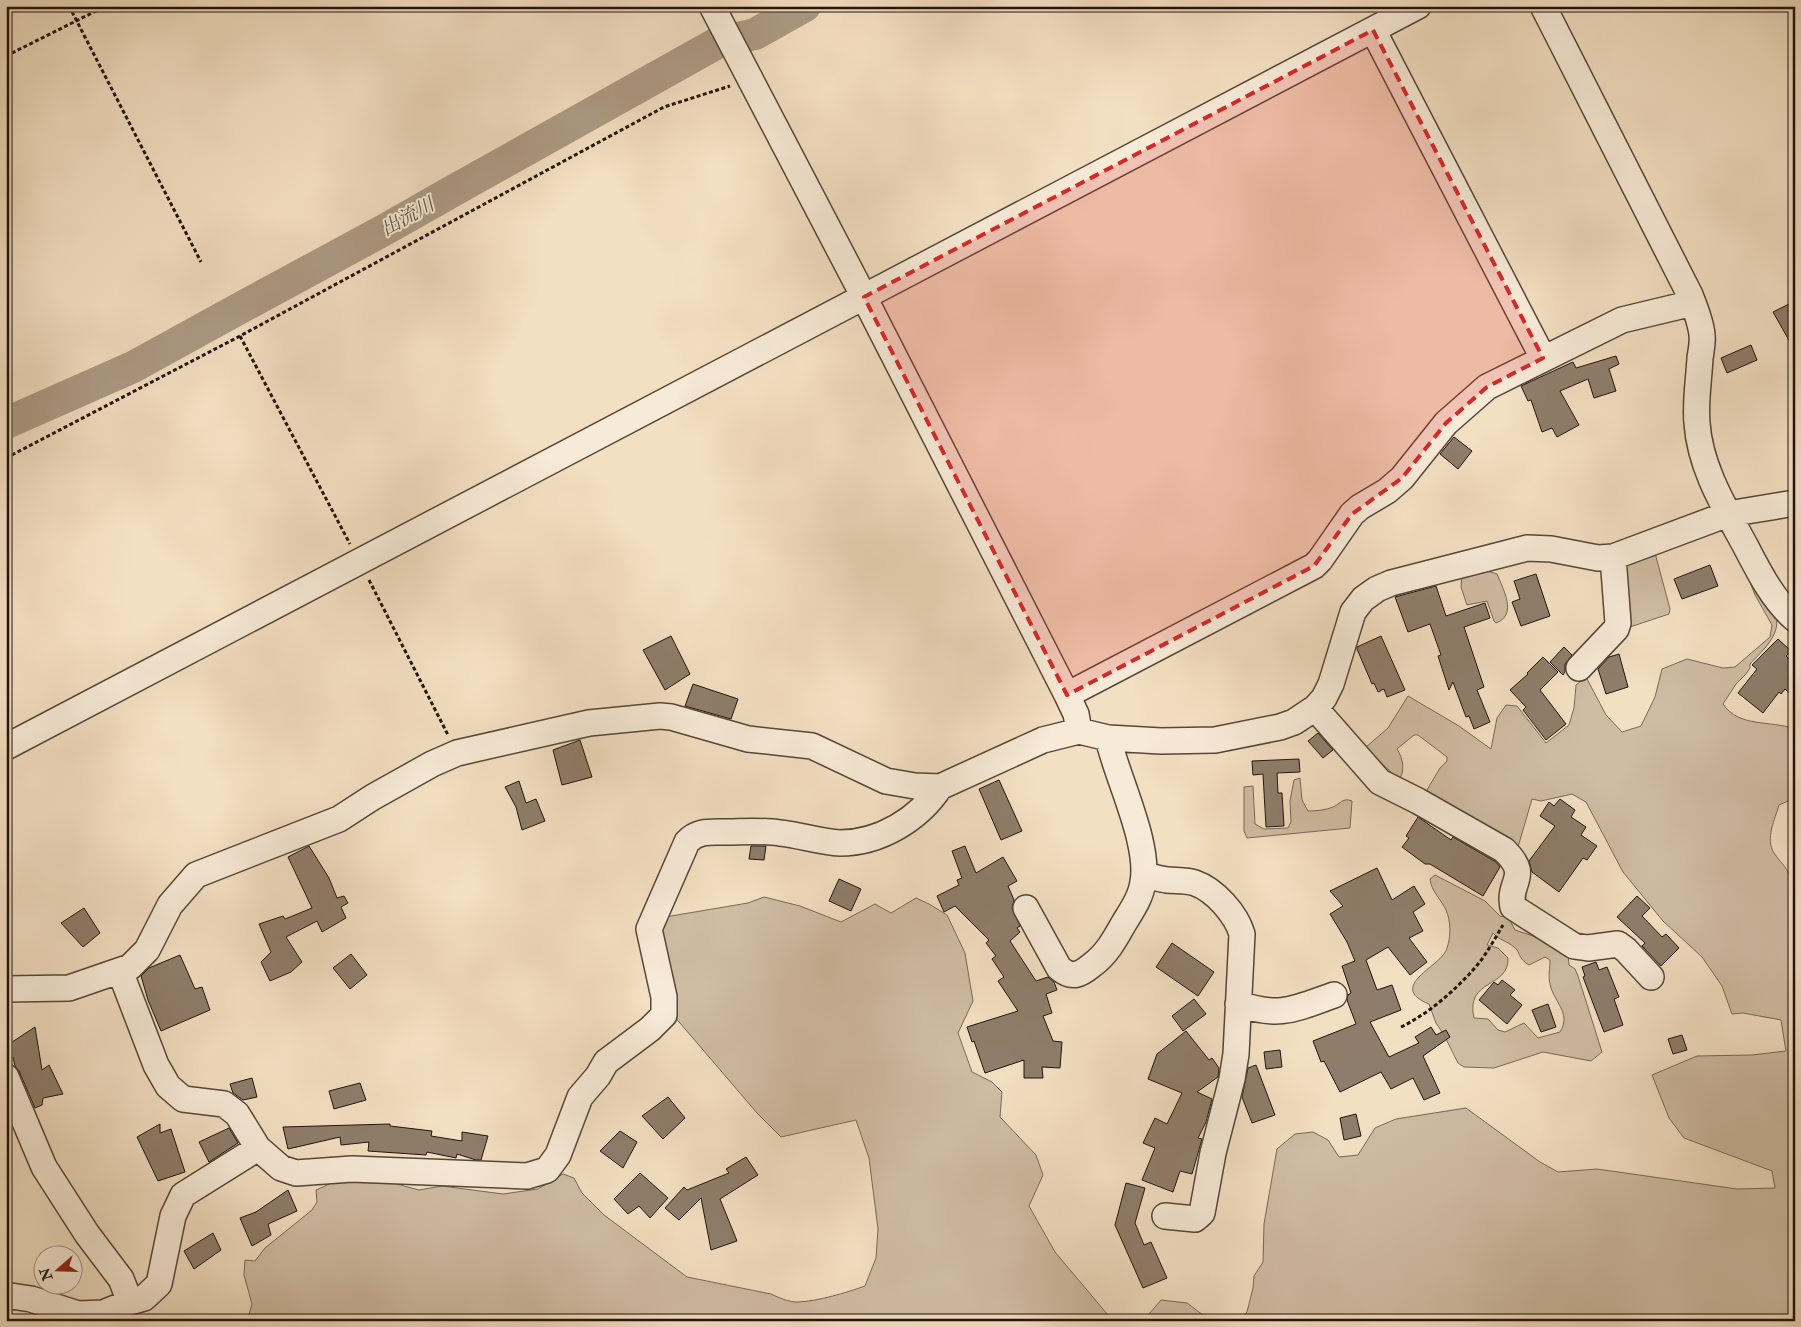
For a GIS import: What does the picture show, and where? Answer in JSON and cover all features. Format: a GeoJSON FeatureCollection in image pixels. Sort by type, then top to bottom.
{"type":"FeatureCollection","features":[{"type":"Feature","properties":{"kind":"street"},"geometry":{"type":"LineString","coordinates":[[712,6],[864,297],[1067,694],[1076,714],[1079,730]]}},
{"type":"Feature","properties":{"kind":"street"},"geometry":{"type":"LineString","coordinates":[[6,747],[1418,6]]}},
{"type":"Feature","properties":{"kind":"street"},"geometry":{"type":"LineString","coordinates":[[1543,6],[1693,304],[1702,335],[1697,424],[1707,469],[1728,514],[1764,580],[1787,612],[1795,619]]}},
{"type":"Feature","properties":{"kind":"street"},"geometry":{"type":"LineString","coordinates":[[1373,30],[1543,358]]}},
{"type":"Feature","properties":{"kind":"street"},"geometry":{"type":"LineString","coordinates":[[1067,694],[1314,566],[1352,514],[1387,491],[1402,478],[1446,423],[1487,386],[1622,320],[1693,304]]}},
{"type":"Feature","properties":{"kind":"street"},"geometry":{"type":"LineString","coordinates":[[120,971],[156,1065],[168,1086],[184,1099],[224,1104],[237,1114],[258,1148],[281,1168],[296,1173],[352,1169],[527,1176],[547,1170],[558,1155],[580,1097],[598,1076],[606,1062],[650,1029],[664,1015],[664,997],[649,928],[687,842],[698,833],[780,833],[840,843],[862,840],[888,832],[900,825],[926,804],[940,787],[1043,740],[1079,730],[1108,738],[1161,741],[1216,740],[1280,727],[1294,722],[1315,708],[1324,698],[1332,684],[1353,612],[1363,599],[1377,589],[1391,583],[1527,548],[1545,548],[1598,558],[1613,556],[1728,514],[1795,503]]}},
{"type":"Feature","properties":{"kind":"street"},"geometry":{"type":"LineString","coordinates":[[1578,668],[1616,629],[1618,623],[1613,556]]}},
{"type":"Feature","properties":{"kind":"street"},"geometry":{"type":"LineString","coordinates":[[1315,708],[1380,782],[1427,806],[1504,850],[1512,858],[1517,869],[1518,880],[1511,899],[1513,907],[1574,946],[1588,948],[1618,944],[1651,977]]}},
{"type":"Feature","properties":{"kind":"street"},"geometry":{"type":"LineString","coordinates":[[6,989],[69,988],[130,968],[147,950],[170,905],[196,875],[340,819],[372,797],[432,764],[457,753],[589,723],[660,716],[671,717],[748,739],[812,746],[886,781],[915,786],[940,787]]}},
{"type":"Feature","properties":{"kind":"street"},"geometry":{"type":"LineString","coordinates":[[1026,908],[1059,968],[1066,975],[1075,976],[1094,964],[1110,947],[1138,901],[1144,882],[1142,846],[1113,759],[1108,738]]}},
{"type":"Feature","properties":{"kind":"street"},"geometry":{"type":"LineString","coordinates":[[1144,875],[1195,884],[1214,896],[1233,916],[1239,926],[1242,947],[1236,1054],[1232,1079],[1217,1133],[1202,1213],[1195,1219],[1165,1216]]}},
{"type":"Feature","properties":{"kind":"street"},"geometry":{"type":"LineString","coordinates":[[1238,1004],[1256,1010],[1279,1012],[1291,1010],[1334,995]]}},
{"type":"Feature","properties":{"kind":"street"},"geometry":{"type":"LineString","coordinates":[[6,1077],[44,1167],[88,1234],[121,1279],[130,1302]]}},
{"type":"Feature","properties":{"kind":"street"},"geometry":{"type":"LineString","coordinates":[[6,1298],[11,1296],[31,1299],[78,1314],[103,1313],[144,1298],[159,1284],[173,1216],[183,1195],[258,1148]]}},
{"type":"Feature","properties":{"kind":"path"},"geometry":{"type":"LineString","coordinates":[[69,6],[201,262]]}},
{"type":"Feature","properties":{"kind":"path"},"geometry":{"type":"LineString","coordinates":[[6,56],[106,6]]}},
{"type":"Feature","properties":{"kind":"path"},"geometry":{"type":"LineString","coordinates":[[6,458],[240,336],[664,107],[748,76]]}},
{"type":"Feature","properties":{"kind":"path"},"geometry":{"type":"LineString","coordinates":[[1401,1027],[1435,1006],[1474,970],[1513,907]]}},
{"type":"Feature","properties":{"kind":"highlighted area"},"geometry":{"type":"Polygon","coordinates":[[[1373,30],[1543,358],[1487,387],[1446,423],[1402,478],[1352,514],[1314,566],[1067,695],[864,297],[1373,30]]]}},
{"type":"Feature","properties":{"kind":"shaded area"},"geometry":{"type":"Polygon","coordinates":[[[1729,536],[1776,616],[1777,623],[1776,630],[1765,648],[1750,664],[1746,674],[1736,684],[1723,704],[1730,712],[1746,720],[1795,729],[1795,798],[1779,805],[1770,842],[1774,853],[1790,876],[1795,878],[1795,1321],[1239,1321],[1247,1312],[1254,1276],[1263,1262],[1264,1224],[1277,1149],[1295,1134],[1313,1132],[1328,1140],[1339,1157],[1358,1155],[1375,1128],[1396,1119],[1466,1108],[1540,1162],[1558,1172],[1597,1169],[1737,1189],[1775,1188],[1772,1171],[1684,1138],[1669,1118],[1652,1075],[1697,1056],[1752,1055],[1786,1051],[1781,1020],[1743,1013],[1732,1014],[1722,986],[1702,957],[1663,921],[1623,872],[1586,802],[1572,794],[1541,801],[1532,799],[1518,847],[1424,795],[1440,768],[1447,761],[1447,757],[1418,735],[1414,735],[1397,749],[1403,766],[1398,783],[1392,780],[1393,774],[1365,748],[1388,728],[1408,696],[1459,726],[1491,749],[1497,718],[1506,705],[1517,706],[1546,743],[1569,725],[1574,708],[1576,685],[1586,677],[1606,715],[1622,732],[1641,726],[1655,697],[1662,669],[1687,659],[1723,668],[1735,667],[1770,637],[1772,625],[1755,595],[1745,570],[1727,539],[1729,536]]]}},
{"type":"Feature","properties":{"kind":"shaded area"},"geometry":{"type":"Polygon","coordinates":[[[1655,553],[1670,609],[1669,614],[1627,628],[1618,568],[1655,553]]]}},
{"type":"Feature","properties":{"kind":"shaded area"},"geometry":{"type":"Polygon","coordinates":[[[1484,570],[1497,574],[1507,601],[1508,608],[1506,614],[1503,619],[1496,623],[1487,601],[1467,605],[1461,587],[1462,575],[1484,570]]]}},
{"type":"Feature","properties":{"kind":"shaded area"},"geometry":{"type":"Polygon","coordinates":[[[1300,778],[1302,800],[1308,811],[1330,808],[1344,800],[1352,801],[1350,828],[1247,838],[1244,831],[1244,787],[1253,786],[1255,824],[1264,829],[1288,828],[1291,822],[1290,801],[1294,780],[1300,778]]]}},
{"type":"Feature","properties":{"kind":"shaded area"},"geometry":{"type":"Polygon","coordinates":[[[1435,875],[1485,901],[1501,917],[1506,913],[1515,930],[1536,937],[1568,955],[1569,965],[1575,969],[1578,976],[1602,1052],[1591,1061],[1543,1052],[1494,1068],[1464,1067],[1458,1063],[1436,1023],[1429,1004],[1417,997],[1413,990],[1414,983],[1420,976],[1443,955],[1449,939],[1450,924],[1448,914],[1432,887],[1430,879],[1435,875]],[[1493,933],[1487,945],[1498,948],[1508,958],[1506,968],[1502,975],[1481,990],[1476,996],[1473,1005],[1474,1018],[1488,1019],[1498,1030],[1505,1032],[1524,1023],[1538,1038],[1560,1032],[1564,1019],[1561,1007],[1550,984],[1550,960],[1545,957],[1529,965],[1521,958],[1514,947],[1493,933]]]}},
{"type":"Feature","properties":{"kind":"shaded area"},"geometry":{"type":"Polygon","coordinates":[[[764,897],[800,906],[841,922],[875,904],[891,913],[916,898],[947,915],[965,953],[973,1001],[958,1033],[972,1072],[992,1082],[1002,1092],[1000,1117],[1036,1155],[1043,1175],[1029,1206],[1055,1252],[1113,1321],[247,1321],[252,1304],[244,1275],[245,1260],[255,1261],[265,1248],[312,1210],[317,1202],[316,1190],[345,1177],[389,1182],[419,1190],[442,1186],[503,1194],[538,1189],[563,1174],[574,1178],[582,1193],[604,1215],[687,1277],[771,1294],[794,1302],[841,1294],[865,1286],[876,1258],[878,1229],[869,1158],[856,1120],[781,1137],[757,1113],[674,1016],[656,948],[665,917],[748,903],[764,897]]]}},
{"type":"Feature","properties":{"kind":"shaded area"},"geometry":{"type":"Polygon","coordinates":[[[1161,1300],[1187,1303],[1211,1321],[1143,1321],[1161,1300]]]}},
{"type":"Feature","properties":{"kind":"building"},"geometry":{"type":"Polygon","coordinates":[[[1795,301],[1795,351],[1773,312],[1795,301]]]}},
{"type":"Feature","properties":{"kind":"building"},"geometry":{"type":"Polygon","coordinates":[[[1751,345],[1757,360],[1727,373],[1721,358],[1751,345]]]}},
{"type":"Feature","properties":{"kind":"building"},"geometry":{"type":"Polygon","coordinates":[[[1616,356],[1619,364],[1609,369],[1616,391],[1594,398],[1588,379],[1560,391],[1579,425],[1557,437],[1552,428],[1542,432],[1531,400],[1528,401],[1521,386],[1573,362],[1576,368],[1616,356]]]}},
{"type":"Feature","properties":{"kind":"building"},"geometry":{"type":"Polygon","coordinates":[[[1454,437],[1472,451],[1458,469],[1440,454],[1454,437]]]}},
{"type":"Feature","properties":{"kind":"building"},"geometry":{"type":"Polygon","coordinates":[[[1710,565],[1718,586],[1682,599],[1674,579],[1710,565]]]}},
{"type":"Feature","properties":{"kind":"building"},"geometry":{"type":"Polygon","coordinates":[[[1536,574],[1550,616],[1521,626],[1512,602],[1520,599],[1514,581],[1536,574]]]}},
{"type":"Feature","properties":{"kind":"building"},"geometry":{"type":"Polygon","coordinates":[[[1436,586],[1446,616],[1485,603],[1490,618],[1464,627],[1484,687],[1477,690],[1490,722],[1474,729],[1469,716],[1466,717],[1453,682],[1449,690],[1438,656],[1441,655],[1430,624],[1408,632],[1395,597],[1436,586]]]}},
{"type":"Feature","properties":{"kind":"building"},"geometry":{"type":"Polygon","coordinates":[[[671,636],[690,674],[665,690],[643,650],[671,636]]]}},
{"type":"Feature","properties":{"kind":"building"},"geometry":{"type":"Polygon","coordinates":[[[1381,636],[1405,690],[1387,697],[1384,689],[1378,692],[1374,683],[1372,684],[1357,649],[1357,647],[1381,636]]]}},
{"type":"Feature","properties":{"kind":"building"},"geometry":{"type":"Polygon","coordinates":[[[1778,639],[1791,651],[1786,656],[1795,665],[1795,698],[1785,689],[1781,694],[1779,692],[1763,713],[1738,693],[1757,669],[1752,665],[1778,639]]]}},
{"type":"Feature","properties":{"kind":"building"},"geometry":{"type":"Polygon","coordinates":[[[1564,647],[1572,655],[1565,664],[1563,675],[1550,662],[1564,647]]]}},
{"type":"Feature","properties":{"kind":"building"},"geometry":{"type":"Polygon","coordinates":[[[1619,654],[1628,687],[1606,694],[1598,669],[1609,657],[1619,654]]]}},
{"type":"Feature","properties":{"kind":"building"},"geometry":{"type":"Polygon","coordinates":[[[1543,657],[1558,672],[1540,690],[1566,724],[1546,740],[1523,710],[1526,707],[1510,690],[1543,657]]]}},
{"type":"Feature","properties":{"kind":"building"},"geometry":{"type":"Polygon","coordinates":[[[693,684],[738,699],[731,719],[685,706],[693,684]]]}},
{"type":"Feature","properties":{"kind":"building"},"geometry":{"type":"Polygon","coordinates":[[[1318,733],[1333,750],[1323,758],[1308,741],[1318,733]]]}},
{"type":"Feature","properties":{"kind":"building"},"geometry":{"type":"Polygon","coordinates":[[[580,740],[592,777],[562,785],[553,750],[580,740]]]}},
{"type":"Feature","properties":{"kind":"building"},"geometry":{"type":"Polygon","coordinates":[[[1299,759],[1300,772],[1277,773],[1278,793],[1282,793],[1284,826],[1266,827],[1263,774],[1253,775],[1252,761],[1299,759]]]}},
{"type":"Feature","properties":{"kind":"building"},"geometry":{"type":"Polygon","coordinates":[[[999,780],[1022,831],[1001,840],[979,789],[999,780]]]}},
{"type":"Feature","properties":{"kind":"building"},"geometry":{"type":"Polygon","coordinates":[[[519,781],[526,803],[536,799],[545,821],[522,830],[516,807],[505,787],[519,781]]]}},
{"type":"Feature","properties":{"kind":"building"},"geometry":{"type":"Polygon","coordinates":[[[1560,799],[1575,810],[1571,817],[1586,827],[1581,835],[1597,846],[1587,860],[1583,858],[1559,892],[1532,872],[1529,861],[1555,826],[1540,816],[1549,802],[1554,806],[1560,799]]]}},
{"type":"Feature","properties":{"kind":"building"},"geometry":{"type":"Polygon","coordinates":[[[1418,817],[1451,840],[1453,837],[1496,862],[1500,867],[1483,896],[1430,864],[1425,864],[1402,847],[1409,838],[1406,836],[1418,817]]]}},
{"type":"Feature","properties":{"kind":"building"},"geometry":{"type":"Polygon","coordinates":[[[309,846],[329,878],[337,898],[344,896],[348,903],[341,907],[346,918],[322,932],[317,921],[286,937],[302,962],[291,972],[270,981],[261,962],[271,952],[259,924],[283,916],[285,919],[312,908],[288,857],[309,846]]]}},
{"type":"Feature","properties":{"kind":"building"},"geometry":{"type":"Polygon","coordinates":[[[751,846],[766,846],[764,860],[749,859],[751,846]]]}},
{"type":"Feature","properties":{"kind":"building"},"geometry":{"type":"Polygon","coordinates":[[[965,846],[976,873],[1003,857],[1017,881],[1008,886],[1014,900],[1012,908],[1020,926],[1017,928],[1020,932],[1010,941],[1036,981],[1048,977],[1054,982],[1057,990],[1046,994],[1052,1013],[1043,1016],[1053,1041],[1062,1042],[1060,1068],[1042,1067],[1043,1078],[1024,1078],[1024,1060],[985,1073],[974,1041],[972,1042],[967,1027],[1018,1011],[998,981],[1004,977],[992,959],[996,956],[986,943],[989,940],[955,906],[944,912],[937,896],[959,885],[957,880],[962,878],[952,851],[965,846]]]}},
{"type":"Feature","properties":{"kind":"building"},"geometry":{"type":"Polygon","coordinates":[[[1377,868],[1392,900],[1414,886],[1425,904],[1413,912],[1423,931],[1409,938],[1427,962],[1410,975],[1388,947],[1366,960],[1377,990],[1392,985],[1401,1010],[1370,1022],[1389,1057],[1419,1043],[1415,1037],[1431,1027],[1436,1035],[1446,1030],[1450,1037],[1423,1056],[1440,1093],[1424,1100],[1413,1078],[1391,1089],[1381,1072],[1340,1092],[1324,1061],[1321,1062],[1313,1041],[1356,1024],[1347,1000],[1348,995],[1351,993],[1342,966],[1355,961],[1347,942],[1330,914],[1343,906],[1330,891],[1377,868]]]}},
{"type":"Feature","properties":{"kind":"building"},"geometry":{"type":"Polygon","coordinates":[[[839,879],[861,889],[851,911],[829,901],[839,879]]]}},
{"type":"Feature","properties":{"kind":"building"},"geometry":{"type":"Polygon","coordinates":[[[1637,896],[1650,908],[1642,916],[1662,937],[1666,934],[1679,948],[1661,966],[1642,946],[1645,943],[1617,917],[1637,896]]]}},
{"type":"Feature","properties":{"kind":"building"},"geometry":{"type":"Polygon","coordinates":[[[84,908],[100,933],[83,947],[61,923],[84,908]]]}},
{"type":"Feature","properties":{"kind":"building"},"geometry":{"type":"Polygon","coordinates":[[[1172,943],[1214,972],[1198,996],[1156,967],[1172,943]]]}},
{"type":"Feature","properties":{"kind":"building"},"geometry":{"type":"Polygon","coordinates":[[[351,954],[367,975],[350,989],[333,968],[351,954]]]}},
{"type":"Feature","properties":{"kind":"building"},"geometry":{"type":"Polygon","coordinates":[[[180,955],[195,989],[202,987],[210,1010],[161,1031],[148,1000],[141,976],[149,968],[180,955]]]}},
{"type":"Feature","properties":{"kind":"building"},"geometry":{"type":"Polygon","coordinates":[[[1596,962],[1599,970],[1607,967],[1619,997],[1614,999],[1623,1025],[1604,1032],[1583,977],[1585,976],[1582,967],[1596,962]]]}},
{"type":"Feature","properties":{"kind":"building"},"geometry":{"type":"Polygon","coordinates":[[[1502,980],[1515,990],[1510,995],[1522,1005],[1507,1024],[1479,1000],[1494,982],[1498,985],[1502,980]]]}},
{"type":"Feature","properties":{"kind":"building"},"geometry":{"type":"Polygon","coordinates":[[[1194,999],[1206,1014],[1183,1031],[1172,1016],[1194,999]]]}},
{"type":"Feature","properties":{"kind":"building"},"geometry":{"type":"Polygon","coordinates":[[[1548,1004],[1556,1027],[1541,1032],[1532,1010],[1548,1004]]]}},
{"type":"Feature","properties":{"kind":"building"},"geometry":{"type":"Polygon","coordinates":[[[35,1027],[42,1070],[49,1065],[63,1094],[43,1098],[42,1105],[35,1108],[15,1066],[13,1057],[6,1060],[6,1046],[35,1027]]]}},
{"type":"Feature","properties":{"kind":"building"},"geometry":{"type":"Polygon","coordinates":[[[1186,1031],[1209,1060],[1212,1058],[1219,1068],[1218,1077],[1197,1092],[1212,1099],[1206,1122],[1198,1138],[1202,1139],[1192,1174],[1180,1171],[1173,1192],[1142,1180],[1155,1148],[1143,1143],[1155,1118],[1167,1124],[1182,1093],[1148,1079],[1157,1054],[1186,1031]]]}},
{"type":"Feature","properties":{"kind":"building"},"geometry":{"type":"Polygon","coordinates":[[[1682,1035],[1687,1050],[1673,1054],[1668,1039],[1682,1035]]]}},
{"type":"Feature","properties":{"kind":"building"},"geometry":{"type":"Polygon","coordinates":[[[1280,1050],[1282,1067],[1266,1069],[1264,1052],[1280,1050]]]}},
{"type":"Feature","properties":{"kind":"building"},"geometry":{"type":"Polygon","coordinates":[[[1256,1065],[1275,1115],[1252,1123],[1242,1097],[1248,1068],[1256,1065]]]}},
{"type":"Feature","properties":{"kind":"building"},"geometry":{"type":"Polygon","coordinates":[[[252,1078],[257,1097],[243,1100],[233,1093],[230,1084],[252,1078]]]}},
{"type":"Feature","properties":{"kind":"building"},"geometry":{"type":"Polygon","coordinates":[[[360,1083],[366,1100],[334,1109],[329,1091],[360,1083]]]}},
{"type":"Feature","properties":{"kind":"building"},"geometry":{"type":"Polygon","coordinates":[[[668,1097],[685,1118],[663,1139],[642,1116],[668,1097]]]}},
{"type":"Feature","properties":{"kind":"building"},"geometry":{"type":"Polygon","coordinates":[[[1356,1114],[1361,1136],[1344,1140],[1340,1118],[1356,1114]]]}},
{"type":"Feature","properties":{"kind":"building"},"geometry":{"type":"Polygon","coordinates":[[[160,1124],[160,1133],[171,1129],[185,1172],[158,1181],[137,1137],[160,1124]]]}},
{"type":"Feature","properties":{"kind":"building"},"geometry":{"type":"Polygon","coordinates":[[[390,1124],[390,1126],[432,1131],[431,1136],[462,1141],[462,1132],[488,1136],[481,1160],[476,1160],[457,1154],[456,1158],[427,1152],[426,1155],[368,1151],[369,1142],[341,1145],[340,1137],[288,1149],[283,1127],[390,1124]]]}},
{"type":"Feature","properties":{"kind":"building"},"geometry":{"type":"Polygon","coordinates":[[[229,1128],[238,1143],[209,1162],[199,1142],[229,1128]]]}},
{"type":"Feature","properties":{"kind":"building"},"geometry":{"type":"Polygon","coordinates":[[[620,1131],[637,1142],[623,1168],[600,1151],[620,1131]]]}},
{"type":"Feature","properties":{"kind":"building"},"geometry":{"type":"Polygon","coordinates":[[[746,1157],[758,1175],[720,1199],[737,1241],[711,1250],[701,1198],[679,1220],[665,1208],[684,1187],[687,1190],[729,1173],[726,1169],[746,1157]]]}},
{"type":"Feature","properties":{"kind":"building"},"geometry":{"type":"Polygon","coordinates":[[[640,1173],[668,1198],[650,1218],[639,1206],[628,1214],[614,1199],[640,1173]]]}},
{"type":"Feature","properties":{"kind":"building"},"geometry":{"type":"Polygon","coordinates":[[[1126,1183],[1145,1188],[1135,1223],[1144,1245],[1151,1242],[1167,1278],[1143,1288],[1115,1225],[1126,1183]]]}},
{"type":"Feature","properties":{"kind":"building"},"geometry":{"type":"Polygon","coordinates":[[[288,1190],[297,1211],[268,1224],[271,1235],[252,1246],[240,1218],[256,1212],[288,1190]]]}},
{"type":"Feature","properties":{"kind":"building"},"geometry":{"type":"Polygon","coordinates":[[[213,1233],[221,1250],[194,1269],[184,1251],[213,1233]]]}},
{"type":"Feature","properties":{"kind":"waterway","name":"出流川"},"geometry":{"type":"LineString","coordinates":[[6,423],[133,367],[386,229],[719,42],[755,34],[805,6]]}}]}
